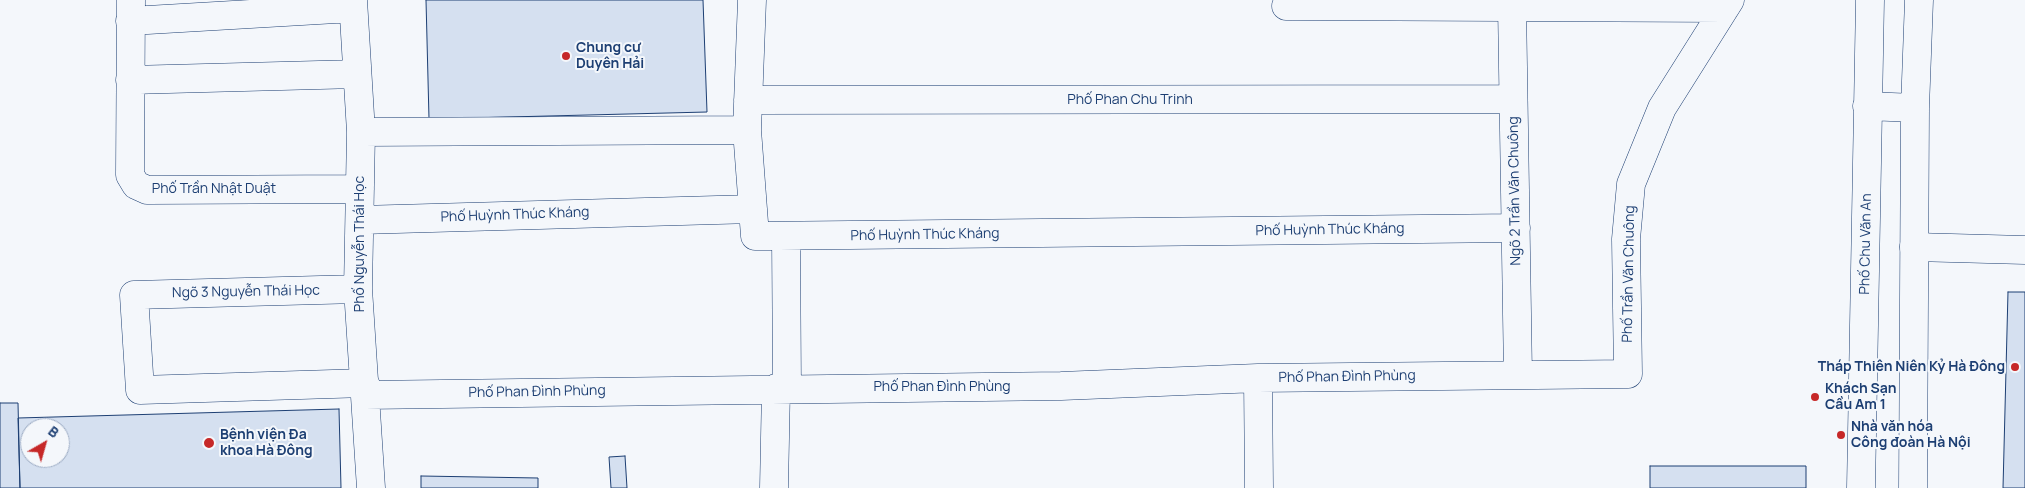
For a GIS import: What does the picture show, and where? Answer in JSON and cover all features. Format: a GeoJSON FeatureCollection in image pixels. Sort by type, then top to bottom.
{"type":"FeatureCollection","features":[{"type":"Feature","properties":{"kind":"street"},"geometry":{"type":"LineString","coordinates":[[752,0],[747,130],[753,209]]}},
{"type":"Feature","properties":{"kind":"street","name":"Phố Chu Văn An"},"geometry":{"type":"LineString","coordinates":[[1861,488],[1870,0]]}},
{"type":"Feature","properties":{"kind":"street"},"geometry":{"type":"LineString","coordinates":[[1913,488],[1915,108],[1919,0]]}},
{"type":"Feature","properties":{"kind":"street"},"geometry":{"type":"LineString","coordinates":[[131,11],[353,4]]}},
{"type":"Feature","properties":{"kind":"street","name":"Phố Nguyễn Thái Học"},"geometry":{"type":"LineString","coordinates":[[353,4],[361,132],[358,289],[371,488]]}},
{"type":"Feature","properties":{"kind":"street"},"geometry":{"type":"LineString","coordinates":[[1286,6],[1728,4]]}},
{"type":"Feature","properties":{"kind":"street","name":"Phố Trần Văn Chuông"},"geometry":{"type":"LineString","coordinates":[[1518,375],[1628,374],[1626,239],[1631,184],[1662,108],[1728,4]]}},
{"type":"Feature","properties":{"kind":"street","name":"Ngõ 2 Trần Văn Chuông"},"geometry":{"type":"LineString","coordinates":[[1512,6],[1518,375]]}},
{"type":"Feature","properties":{"kind":"street","name":"Phố Trần Nhật Duật"},"geometry":{"type":"LineString","coordinates":[[131,11],[130,175],[136,184],[147,190],[360,188]]}},
{"type":"Feature","properties":{"kind":"street"},"geometry":{"type":"LineString","coordinates":[[130,80],[357,74]]}},
{"type":"Feature","properties":{"kind":"street","name":"Phố Phan Chu Trinh"},"geometry":{"type":"LineString","coordinates":[[748,100],[1513,99]]}},
{"type":"Feature","properties":{"kind":"street"},"geometry":{"type":"LineString","coordinates":[[1867,106],[1915,108]]}},
{"type":"Feature","properties":{"kind":"street"},"geometry":{"type":"LineString","coordinates":[[361,132],[747,130]]}},
{"type":"Feature","properties":{"kind":"street","name":"Phố Huỳnh Thúc Kháng"},"geometry":{"type":"LineString","coordinates":[[360,220],[753,209],[755,236],[1516,228]]}},
{"type":"Feature","properties":{"kind":"street"},"geometry":{"type":"LineString","coordinates":[[774,488],[782,388],[786,236]]}},
{"type":"Feature","properties":{"kind":"street"},"geometry":{"type":"LineString","coordinates":[[1914,247],[2025,250]]}},
{"type":"Feature","properties":{"kind":"street","name":"Ngõ 3 Nguyễn Thái Học"},"geometry":{"type":"LineString","coordinates":[[134,295],[358,289]]}},
{"type":"Feature","properties":{"kind":"street","name":"Phố Phan Đình Phùng"},"geometry":{"type":"LineString","coordinates":[[134,295],[140,390],[1062,386],[1258,378],[1518,375]]}},
{"type":"Feature","properties":{"kind":"street"},"geometry":{"type":"LineString","coordinates":[[1258,378],[1259,488]]}},
{"type":"Feature","properties":{"kind":"building","name":"Chung cư Duyên Hải"},"geometry":{"type":"Polygon","coordinates":[[[426,0],[703,0],[707,112],[429,119],[426,0]]]}},
{"type":"Feature","properties":{"kind":"building","name":"Tháp Thiên Niên Kỷ Hà Đông"},"geometry":{"type":"Polygon","coordinates":[[[2008,292],[2025,292],[2025,488],[2003,488],[2008,292]]]}},
{"type":"Feature","properties":{"kind":"building"},"geometry":{"type":"Polygon","coordinates":[[[0,403],[18,403],[20,488],[0,488],[0,403]]]}},
{"type":"Feature","properties":{"kind":"building","name":"Bệnh viện Đa khoa Hà Đông"},"geometry":{"type":"Polygon","coordinates":[[[339,409],[341,488],[20,488],[18,418],[339,409]]]}},
{"type":"Feature","properties":{"kind":"building"},"geometry":{"type":"Polygon","coordinates":[[[625,456],[627,488],[611,488],[609,457],[625,456]]]}},
{"type":"Feature","properties":{"kind":"building"},"geometry":{"type":"Polygon","coordinates":[[[1650,466],[1806,466],[1806,488],[1650,488],[1650,466]]]}},
{"type":"Feature","properties":{"kind":"building"},"geometry":{"type":"Polygon","coordinates":[[[421,476],[538,478],[538,488],[421,488],[421,476]]]}},
{"type":"Feature","properties":{"kind":"place","name":"Chung cư Duyên Hải"},"geometry":{"type":"Point","coordinates":[566,56]}},
{"type":"Feature","properties":{"kind":"place","name":"Tháp Thiên Niên Kỷ Hà Đông"},"geometry":{"type":"Point","coordinates":[2015,367]}},
{"type":"Feature","properties":{"kind":"place","name":"Khách Sạn Cầu Am 1"},"geometry":{"type":"Point","coordinates":[1815,397]}},
{"type":"Feature","properties":{"kind":"place","name":"Nhà văn hóa Công đoàn Hà Nội"},"geometry":{"type":"Point","coordinates":[1841,435]}},
{"type":"Feature","properties":{"kind":"place","name":"Bệnh viện Đa khoa Hà Đông"},"geometry":{"type":"Point","coordinates":[209,443]}}]}
